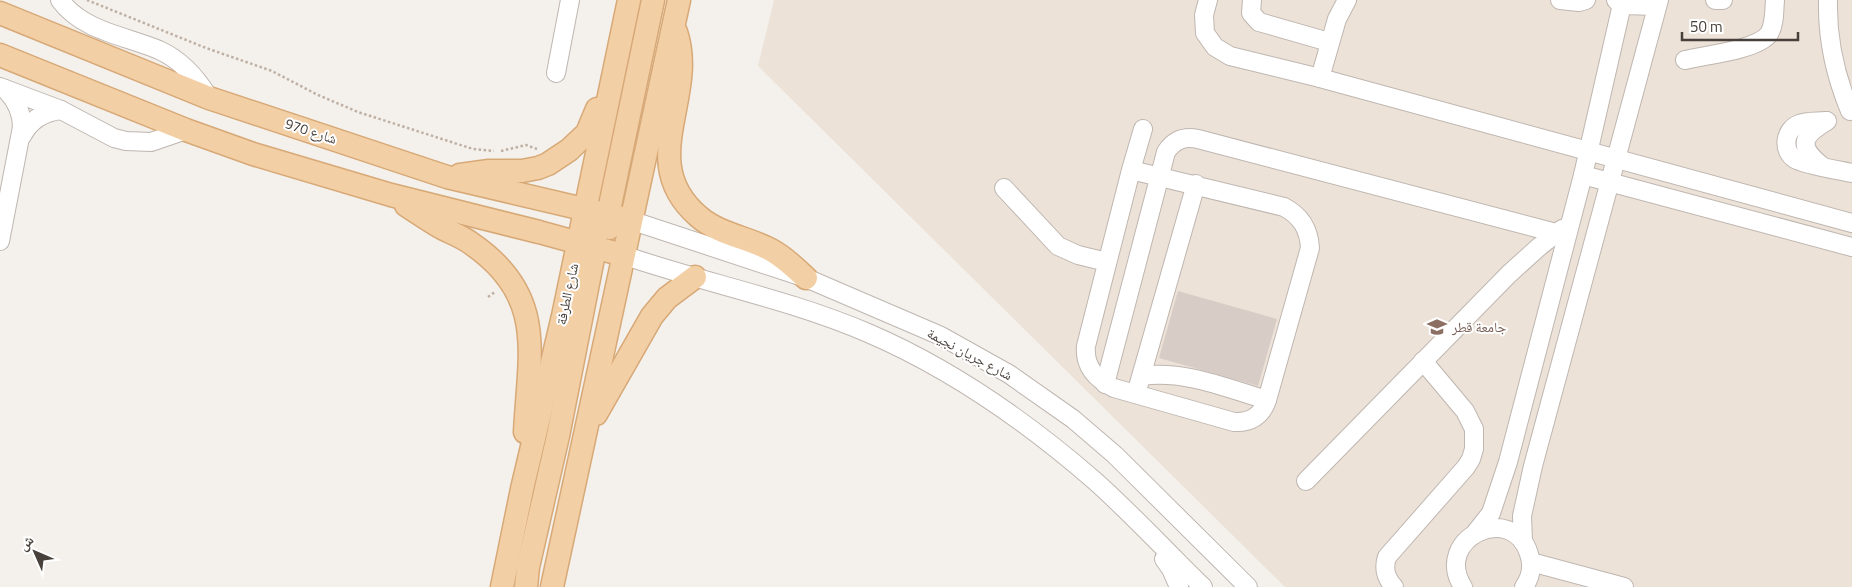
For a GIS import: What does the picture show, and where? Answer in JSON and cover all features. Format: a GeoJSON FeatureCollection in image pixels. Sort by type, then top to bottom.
{"type":"FeatureCollection","features":[{"type":"Feature","properties":{"kind":"main road"},"geometry":{"type":"LineString","coordinates":[[586,245],[596,239],[593,225],[584,209],[629,0]]}},
{"type":"Feature","properties":{"kind":"main road"},"geometry":{"type":"LineString","coordinates":[[623,255],[612,237],[608,215],[653,0]]}},
{"type":"Feature","properties":{"kind":"main road"},"geometry":{"type":"LineString","coordinates":[[552,587],[678,0]]}},
{"type":"Feature","properties":{"kind":"main road","name":"شارع 970"},"geometry":{"type":"LineString","coordinates":[[0,13],[209,98],[447,177],[630,220]]}},
{"type":"Feature","properties":{"kind":"main road"},"geometry":{"type":"LineString","coordinates":[[674,24],[682,55],[681,83],[669,136],[668,150],[673,183],[678,194],[691,210],[708,224],[766,247],[782,257],[806,278]]}},
{"type":"Feature","properties":{"kind":"main road"},"geometry":{"type":"LineString","coordinates":[[0,55],[186,130],[253,154],[391,196],[623,255]]}},
{"type":"Feature","properties":{"kind":"main road"},"geometry":{"type":"LineString","coordinates":[[447,177],[489,170],[522,171],[548,164],[570,150],[587,133],[597,109],[610,93]]}},
{"type":"Feature","properties":{"kind":"main road"},"geometry":{"type":"LineString","coordinates":[[391,196],[471,243],[496,262],[512,282],[522,301],[529,326],[531,354],[526,405],[522,489]]}},
{"type":"Feature","properties":{"kind":"main road"},"geometry":{"type":"LineString","coordinates":[[526,587],[528,567],[558,436],[586,245]]}},
{"type":"Feature","properties":{"kind":"main road","name":"شارع الطرفة"},"geometry":{"type":"LineString","coordinates":[[502,587],[522,489],[563,316],[586,245]]}},
{"type":"Feature","properties":{"kind":"main road"},"geometry":{"type":"LineString","coordinates":[[582,442],[609,388],[652,316],[667,298],[696,277]]}},
{"type":"Feature","properties":{"kind":"street"},"geometry":{"type":"LineString","coordinates":[[60,0],[66,9],[78,18],[160,51],[175,60],[194,77],[209,98]]}},
{"type":"Feature","properties":{"kind":"street"},"geometry":{"type":"LineString","coordinates":[[556,73],[570,0]]}},
{"type":"Feature","properties":{"kind":"street"},"geometry":{"type":"LineString","coordinates":[[1208,0],[1204,15],[1205,33],[1209,40],[1222,52],[1230,56],[1320,78],[1589,150],[1852,223]]}},
{"type":"Feature","properties":{"kind":"street"},"geometry":{"type":"LineString","coordinates":[[1252,0],[1251,13],[1259,22],[1329,42]]}},
{"type":"Feature","properties":{"kind":"street"},"geometry":{"type":"LineString","coordinates":[[1320,78],[1329,42],[1346,0]]}},
{"type":"Feature","properties":{"kind":"street"},"geometry":{"type":"LineString","coordinates":[[1560,0],[1579,2],[1586,0]]}},
{"type":"Feature","properties":{"kind":"street"},"geometry":{"type":"LineString","coordinates":[[1715,0],[1723,0]]}},
{"type":"Feature","properties":{"kind":"street"},"geometry":{"type":"LineString","coordinates":[[1684,60],[1748,47],[1762,41],[1772,29],[1776,0]]}},
{"type":"Feature","properties":{"kind":"street"},"geometry":{"type":"LineString","coordinates":[[1828,0],[1829,33],[1836,73],[1851,111],[1826,121],[1800,123],[1794,126],[1790,131],[1786,144],[1788,150],[1796,159],[1852,173]]}},
{"type":"Feature","properties":{"kind":"street"},"geometry":{"type":"LineString","coordinates":[[1461,586],[1456,569],[1458,555],[1464,542],[1476,532],[1491,513],[1508,462],[1583,175],[1620,2],[1658,3],[1533,466],[1522,516],[1523,542]]}},
{"type":"Feature","properties":{"kind":"street"},"geometry":{"type":"LineString","coordinates":[[3,88],[61,110],[114,138],[126,141],[151,142],[186,130]]}},
{"type":"Feature","properties":{"kind":"street"},"geometry":{"type":"LineString","coordinates":[[0,240],[22,136],[20,110],[16,102],[3,88]]}},
{"type":"Feature","properties":{"kind":"street"},"geometry":{"type":"LineString","coordinates":[[22,136],[26,129],[38,118],[61,110]]}},
{"type":"Feature","properties":{"kind":"street"},"geometry":{"type":"LineString","coordinates":[[1131,170],[1196,184],[1284,207],[1298,217],[1307,231],[1310,248],[1267,400],[1262,411],[1252,420],[1240,422],[1114,388],[1105,384],[1091,372],[1088,366],[1085,353],[1107,262],[1131,170],[1143,129]]}},
{"type":"Feature","properties":{"kind":"street"},"geometry":{"type":"LineString","coordinates":[[1105,384],[1166,152],[1170,146],[1183,138],[1191,137],[1556,233]]}},
{"type":"Feature","properties":{"kind":"street"},"geometry":{"type":"LineString","coordinates":[[1583,175],[1852,247]]}},
{"type":"Feature","properties":{"kind":"street"},"geometry":{"type":"LineString","coordinates":[[1136,394],[1196,184]]}},
{"type":"Feature","properties":{"kind":"street"},"geometry":{"type":"LineString","coordinates":[[1004,188],[1058,246],[1078,255],[1107,262]]}},
{"type":"Feature","properties":{"kind":"street"},"geometry":{"type":"LineString","coordinates":[[1787,231],[1792,206]]}},
{"type":"Feature","properties":{"kind":"street","name":"شارع جريان نجيمة"},"geometry":{"type":"LineString","coordinates":[[630,220],[806,278],[941,336],[1009,374],[1042,396],[1116,455],[1248,587]]}},
{"type":"Feature","properties":{"kind":"street"},"geometry":{"type":"LineString","coordinates":[[1306,481],[1524,260],[1571,223]]}},
{"type":"Feature","properties":{"kind":"street","name":"شارع جريان نجيمة"},"geometry":{"type":"LineString","coordinates":[[623,255],[799,307],[901,347],[956,377],[1022,422],[1096,482],[1203,587]]}},
{"type":"Feature","properties":{"kind":"street"},"geometry":{"type":"LineString","coordinates":[[1394,587],[1386,574],[1387,557],[1466,467],[1474,449],[1474,429],[1470,419],[1423,361]]}},
{"type":"Feature","properties":{"kind":"street"},"geometry":{"type":"LineString","coordinates":[[1142,376],[1179,376],[1267,400]]}},
{"type":"Feature","properties":{"kind":"street"},"geometry":{"type":"LineString","coordinates":[[1096,482],[1100,492],[1111,508],[1165,560],[1179,587]]}},
{"type":"Feature","properties":{"kind":"street"},"geometry":{"type":"LineString","coordinates":[[1476,532],[1488,528],[1501,528],[1513,533],[1523,542],[1531,562],[1529,577],[1524,587]]}},
{"type":"Feature","properties":{"kind":"street"},"geometry":{"type":"LineString","coordinates":[[1531,562],[1624,587]]}},
{"type":"Feature","properties":{"kind":"path"},"geometry":{"type":"LineString","coordinates":[[87,0],[206,48],[272,71],[318,95],[358,112],[473,149],[503,150],[530,145],[540,152],[548,164]]}},
{"type":"Feature","properties":{"kind":"shaded area","name":"جامعة قطر"},"geometry":{"type":"Polygon","coordinates":[[[774,0],[1852,0],[1852,587],[1285,587],[758,66],[774,0]]]}},
{"type":"Feature","properties":{"kind":"building"},"geometry":{"type":"Polygon","coordinates":[[[1178,291],[1277,319],[1258,386],[1159,358],[1178,291]]]}},
{"type":"Feature","properties":{"kind":"place","name":"جامعة قطر"},"geometry":{"type":"Point","coordinates":[1437,327]}}]}
